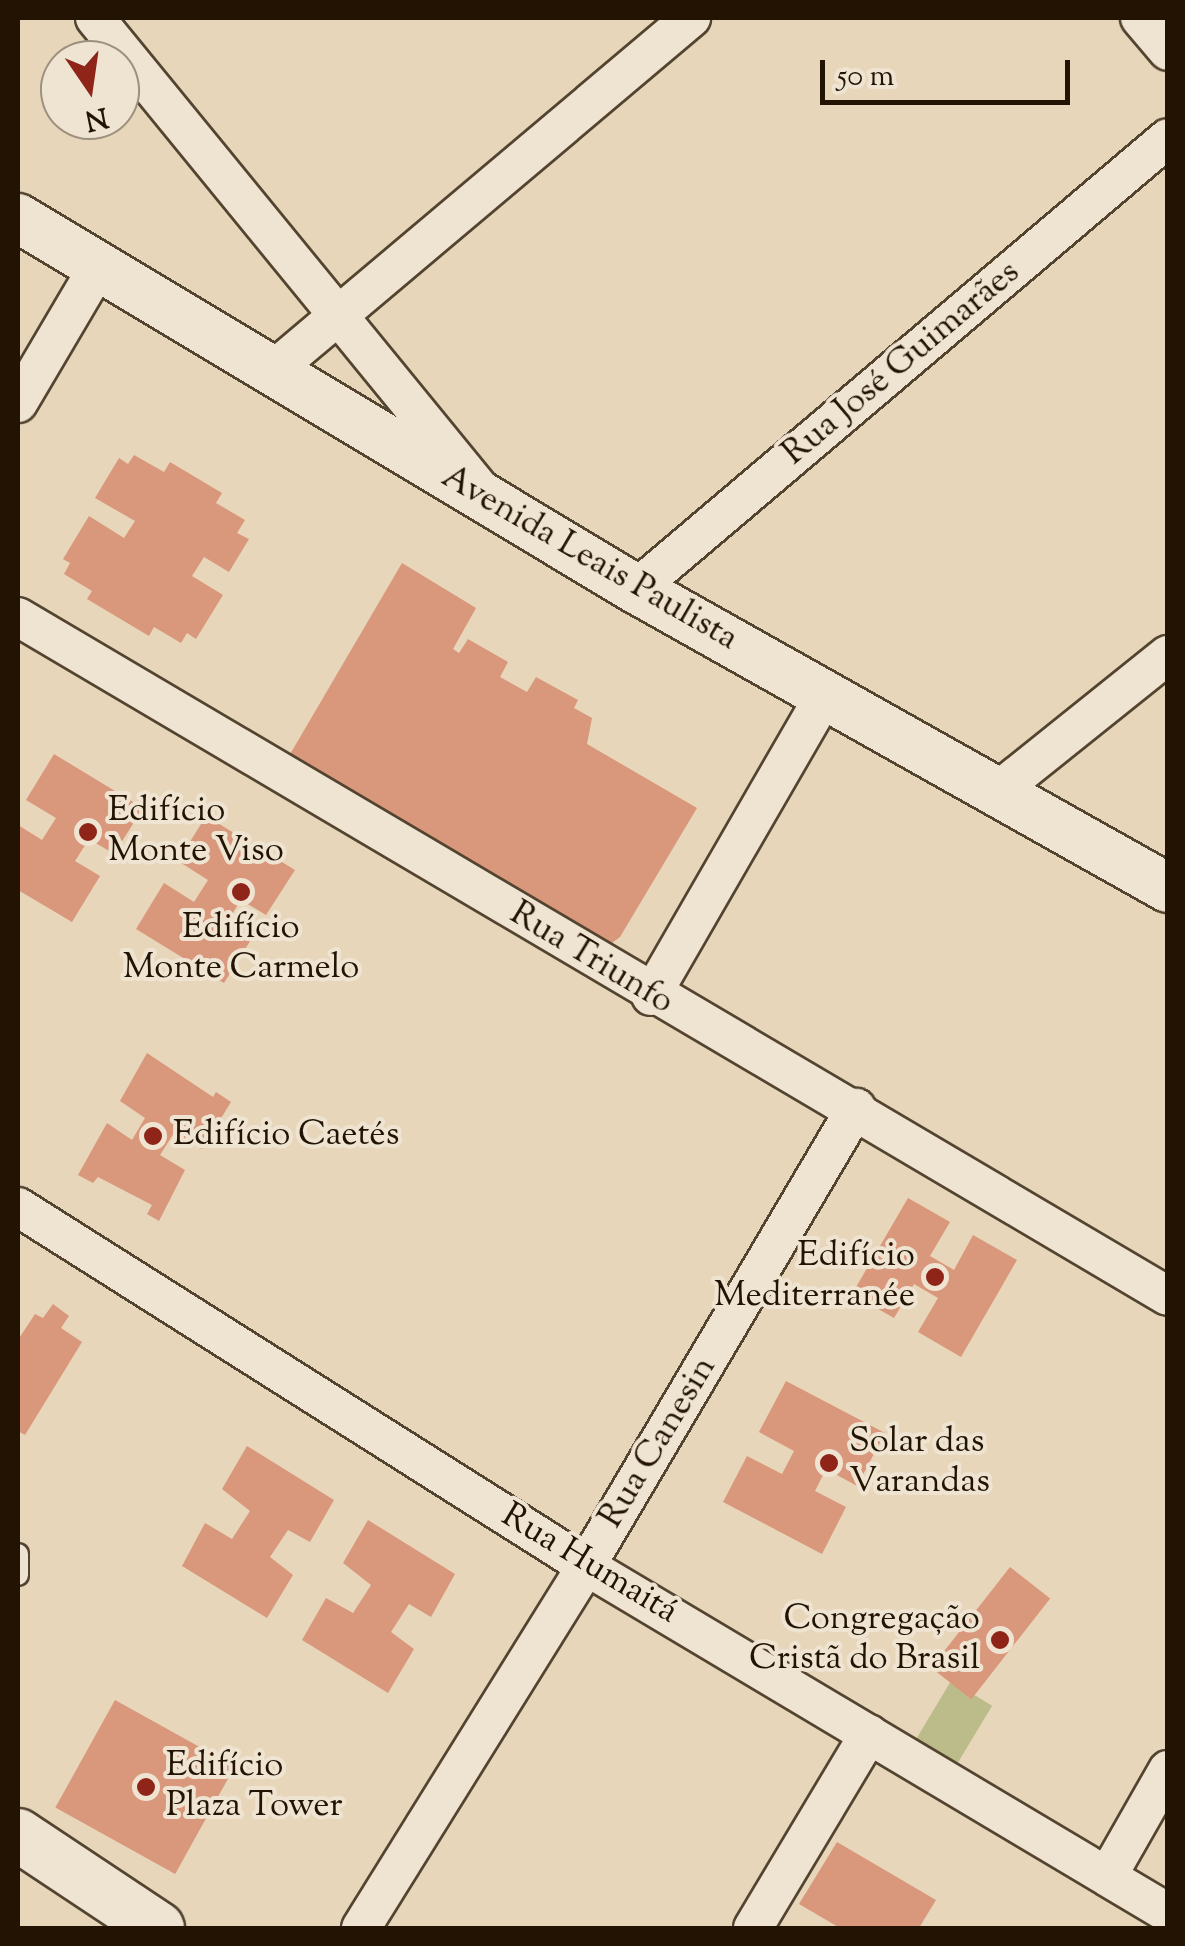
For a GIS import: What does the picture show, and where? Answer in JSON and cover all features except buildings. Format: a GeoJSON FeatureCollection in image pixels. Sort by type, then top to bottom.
{"type":"FeatureCollection","features":[{"type":"Feature","properties":{"kind":"main road"},"geometry":{"type":"LineString","coordinates":[[18,1835],[135,1921]]}},
{"type":"Feature","properties":{"kind":"street"},"geometry":{"type":"LineString","coordinates":[[95,18],[493,505]]}},
{"type":"Feature","properties":{"kind":"street"},"geometry":{"type":"LineString","coordinates":[[270,373],[691,18]]}},
{"type":"Feature","properties":{"kind":"street"},"geometry":{"type":"LineString","coordinates":[[1140,18],[1168,52]]}},
{"type":"Feature","properties":{"kind":"street","name":"Rua José Guimarães"},"geometry":{"type":"LineString","coordinates":[[636,589],[1168,138]]}},
{"type":"Feature","properties":{"kind":"street","name":"Avenida Leais Paulista"},"geometry":{"type":"LineString","coordinates":[[18,218],[270,373],[636,589],[1168,888]]}},
{"type":"Feature","properties":{"kind":"street"},"geometry":{"type":"LineString","coordinates":[[18,404],[98,267]]}},
{"type":"Feature","properties":{"kind":"street","name":"Rua Triunfo"},"geometry":{"type":"LineString","coordinates":[[18,617],[651,996],[856,1108],[1168,1296]]}},
{"type":"Feature","properties":{"kind":"street"},"geometry":{"type":"LineString","coordinates":[[998,791],[1168,655]]}},
{"type":"Feature","properties":{"kind":"street"},"geometry":{"type":"LineString","coordinates":[[651,996],[826,694]]}},
{"type":"Feature","properties":{"kind":"street","name":"Rua Canesin"},"geometry":{"type":"LineString","coordinates":[[361,1928],[586,1566],[856,1108]]}},
{"type":"Feature","properties":{"kind":"street","name":"Rua Humaitá"},"geometry":{"type":"LineString","coordinates":[[18,1207],[586,1566],[1168,1913]]}},
{"type":"Feature","properties":{"kind":"street"},"geometry":{"type":"LineString","coordinates":[[753,1928],[869,1734]]}},
{"type":"Feature","properties":{"kind":"street"},"geometry":{"type":"LineString","coordinates":[[1108,1875],[1168,1770]]}},
{"type":"Feature","properties":{"kind":"lane"},"geometry":{"type":"LineString","coordinates":[[18,1554],[18,1574]]}},
{"type":"Feature","properties":{"kind":"green space"},"geometry":{"type":"Polygon","coordinates":[[[951,1681],[992,1706],[953,1771],[912,1746],[951,1681]]]}},
{"type":"Feature","properties":{"kind":"place","name":"Edifício Monte Viso"},"geometry":{"type":"Point","coordinates":[88,832]}},
{"type":"Feature","properties":{"kind":"place","name":"Edifício Monte Carmelo"},"geometry":{"type":"Point","coordinates":[241,892]}},
{"type":"Feature","properties":{"kind":"place","name":"Edifício Caetés"},"geometry":{"type":"Point","coordinates":[153,1136]}},
{"type":"Feature","properties":{"kind":"place","name":"Edifício Mediterranée"},"geometry":{"type":"Point","coordinates":[935,1277]}},
{"type":"Feature","properties":{"kind":"place","name":"Solar das Varandas"},"geometry":{"type":"Point","coordinates":[829,1463]}},
{"type":"Feature","properties":{"kind":"place","name":"Congregação Cristã do Brasil"},"geometry":{"type":"Point","coordinates":[1000,1640]}},
{"type":"Feature","properties":{"kind":"place","name":"Edifício Plaza Tower"},"geometry":{"type":"Point","coordinates":[146,1787]}}]}
